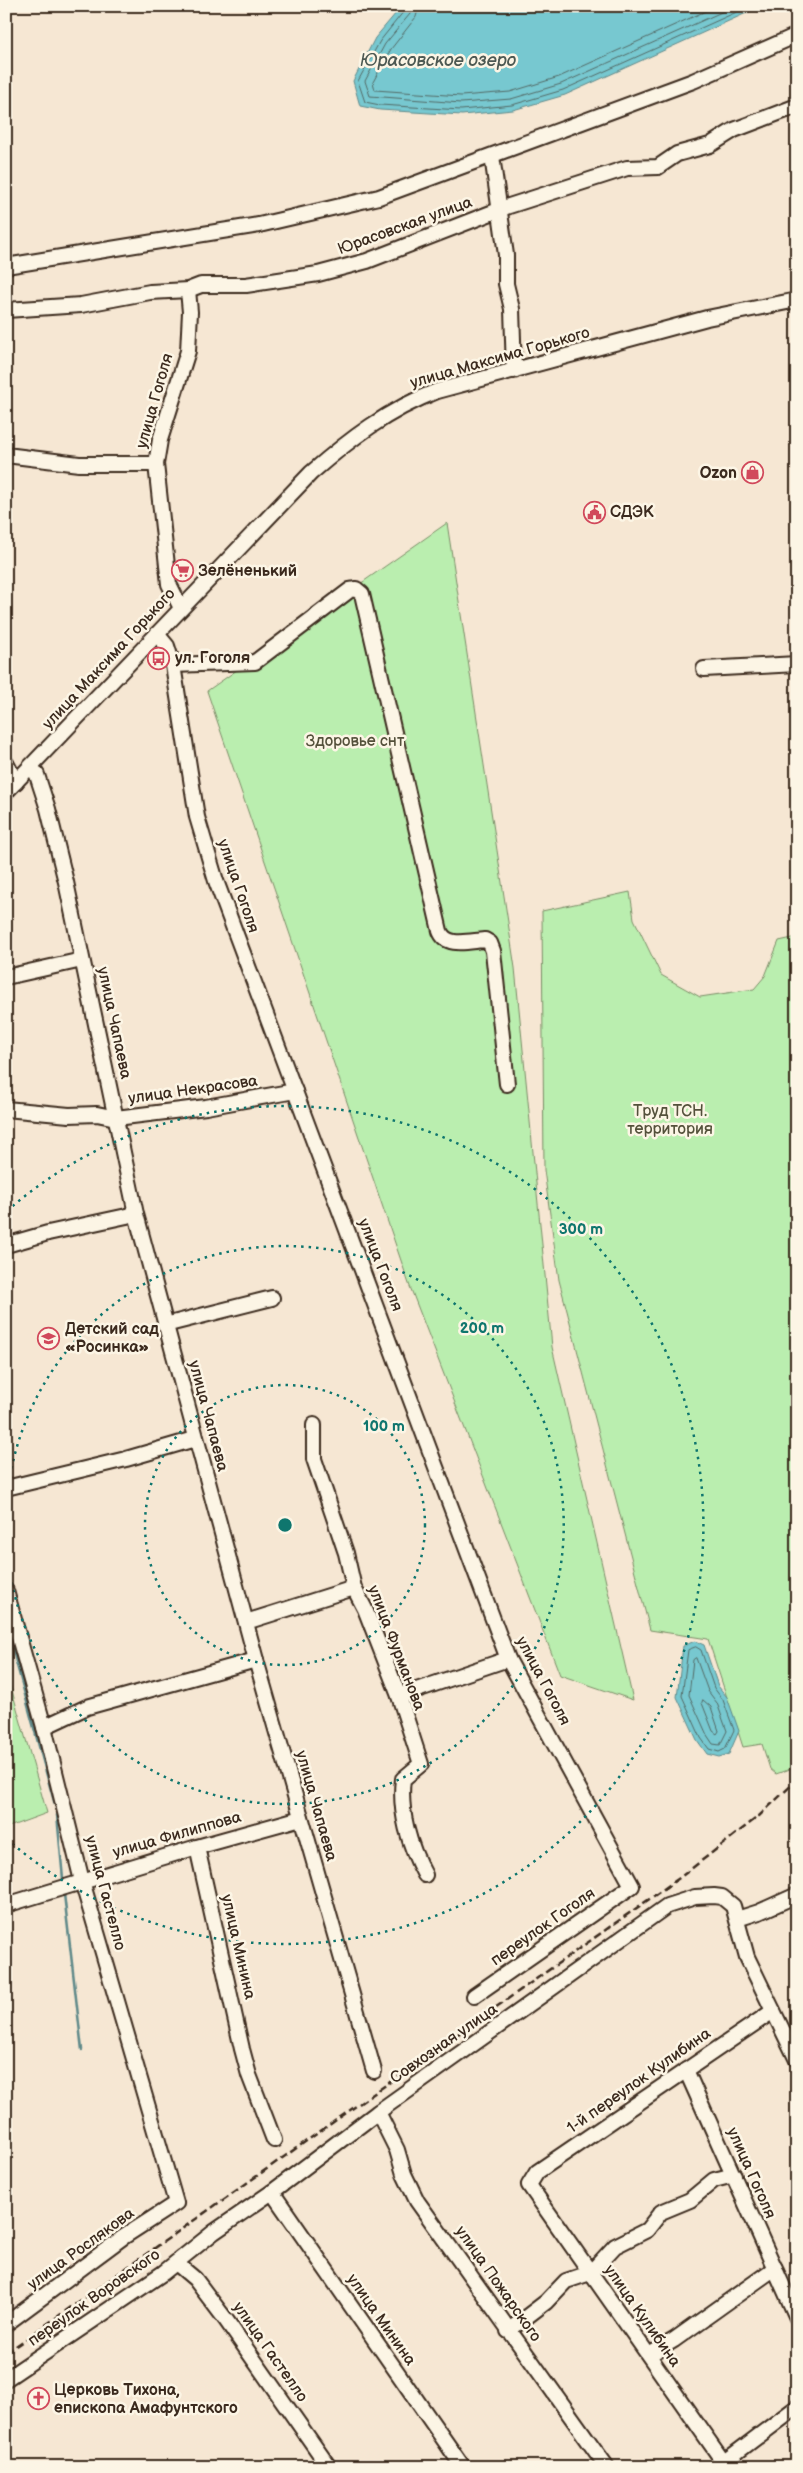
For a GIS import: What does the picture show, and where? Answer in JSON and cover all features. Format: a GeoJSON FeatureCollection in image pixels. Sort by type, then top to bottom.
{"type":"FeatureCollection","features":[{"type":"Feature","properties":{"kind":"street"},"geometry":{"type":"LineString","coordinates":[[6,266],[179,239],[283,220],[379,197],[693,81],[797,35]]}},
{"type":"Feature","properties":{"kind":"street","name":"Юрасовская улица"},"geometry":{"type":"LineString","coordinates":[[6,310],[80,304],[150,292],[188,290],[201,285],[246,285],[318,274],[367,261],[498,211],[627,168],[658,167],[682,152],[710,144],[734,130],[797,106]]}},
{"type":"Feature","properties":{"kind":"street"},"geometry":{"type":"LineString","coordinates":[[492,156],[498,211],[506,255],[506,284],[512,309],[514,371]]}},
{"type":"Feature","properties":{"kind":"street","name":"улица Гоголя"},"geometry":{"type":"LineString","coordinates":[[181,608],[169,584],[156,464],[160,440],[188,351],[190,312],[188,290]]}},
{"type":"Feature","properties":{"kind":"street","name":"улица Максима Горького"},"geometry":{"type":"LineString","coordinates":[[6,792],[311,473],[355,435],[418,398],[707,318],[797,300]]}},
{"type":"Feature","properties":{"kind":"street"},"geometry":{"type":"LineString","coordinates":[[6,455],[79,464],[156,464]]}},
{"type":"Feature","properties":{"kind":"street"},"geometry":{"type":"LineString","coordinates":[[173,665],[255,662],[350,590],[356,590],[362,594],[442,938],[449,942],[485,940],[493,950],[507,1084]]}},
{"type":"Feature","properties":{"kind":"street","name":"улица Гоголя"},"geometry":{"type":"LineString","coordinates":[[157,634],[166,646],[173,665],[201,835],[216,881],[508,1659],[547,1726],[632,1886]]}},
{"type":"Feature","properties":{"kind":"street"},"geometry":{"type":"LineString","coordinates":[[704,669],[797,664]]}},
{"type":"Feature","properties":{"kind":"street"},"geometry":{"type":"LineString","coordinates":[[6,763],[16,782]]}},
{"type":"Feature","properties":{"kind":"street","name":"улица Чапаева"},"geometry":{"type":"LineString","coordinates":[[31,766],[37,775],[48,809],[136,1214],[165,1326],[256,1660],[349,1977],[374,2070]]}},
{"type":"Feature","properties":{"kind":"street"},"geometry":{"type":"LineString","coordinates":[[6,977],[82,960]]}},
{"type":"Feature","properties":{"kind":"street","name":"улица Некрасова"},"geometry":{"type":"LineString","coordinates":[[6,1109],[76,1116],[97,1114],[116,1118],[206,1107],[295,1091]]}},
{"type":"Feature","properties":{"kind":"street"},"geometry":{"type":"LineString","coordinates":[[6,1245],[41,1235],[136,1214]]}},
{"type":"Feature","properties":{"kind":"street"},"geometry":{"type":"LineString","coordinates":[[165,1326],[272,1298]]}},
{"type":"Feature","properties":{"kind":"street","name":"улица Фурманова"},"geometry":{"type":"LineString","coordinates":[[314,1425],[314,1459],[346,1553],[354,1588],[365,1609],[399,1696],[421,1764],[403,1778],[401,1799],[402,1813],[418,1863],[425,1875]]}},
{"type":"Feature","properties":{"kind":"street"},"geometry":{"type":"LineString","coordinates":[[6,1488],[126,1459],[195,1439]]}},
{"type":"Feature","properties":{"kind":"street"},"geometry":{"type":"LineString","coordinates":[[246,1622],[354,1588]]}},
{"type":"Feature","properties":{"kind":"street","name":"улица Гастелло"},"geometry":{"type":"LineString","coordinates":[[6,1591],[44,1727],[82,1881],[176,2203]]}},
{"type":"Feature","properties":{"kind":"street"},"geometry":{"type":"LineString","coordinates":[[399,1696],[508,1659]]}},
{"type":"Feature","properties":{"kind":"street"},"geometry":{"type":"LineString","coordinates":[[44,1727],[86,1707],[256,1660]]}},
{"type":"Feature","properties":{"kind":"street","name":"улица Филиппова"},"geometry":{"type":"LineString","coordinates":[[6,1905],[197,1846],[301,1818]]}},
{"type":"Feature","properties":{"kind":"street","name":"улица Минина"},"geometry":{"type":"LineString","coordinates":[[197,1846],[242,2049],[249,2075],[274,2140]]}},
{"type":"Feature","properties":{"kind":"street","name":"переулок Гоголя"},"geometry":{"type":"LineString","coordinates":[[474,1996],[632,1886]]}},
{"type":"Feature","properties":{"kind":"street"},"geometry":{"type":"LineString","coordinates":[[797,1895],[759,1912],[737,1919],[747,1957],[797,2060]]}},
{"type":"Feature","properties":{"kind":"street","name":"Совхозная улица"},"geometry":{"type":"LineString","coordinates":[[176,2263],[214,2232],[272,2192],[378,2112],[667,1906],[695,1898],[714,1896],[728,1901],[737,1919]]}},
{"type":"Feature","properties":{"kind":"street","name":"1-й переулок Кулибина"},"geometry":{"type":"LineString","coordinates":[[529,2185],[537,2172],[773,2010]]}},
{"type":"Feature","properties":{"kind":"street","name":"улица Гоголя"},"geometry":{"type":"LineString","coordinates":[[686,2070],[797,2318]]}},
{"type":"Feature","properties":{"kind":"street","name":"улица Пожарского"},"geometry":{"type":"LineString","coordinates":[[378,2112],[397,2150],[409,2186],[417,2202],[607,2467]]}},
{"type":"Feature","properties":{"kind":"street"},"geometry":{"type":"LineString","coordinates":[[508,2330],[546,2302],[566,2281],[590,2272],[616,2246],[647,2230],[661,2212],[690,2200],[714,2180],[734,2175]]}},
{"type":"Feature","properties":{"kind":"street","name":"улица Кулибина"},"geometry":{"type":"LineString","coordinates":[[529,2185],[726,2464]]}},
{"type":"Feature","properties":{"kind":"street","name":"улица Минина"},"geometry":{"type":"LineString","coordinates":[[272,2192],[463,2467]]}},
{"type":"Feature","properties":{"kind":"street","name":"улица Рослякова"},"geometry":{"type":"LineString","coordinates":[[6,2324],[122,2238],[176,2203]]}},
{"type":"Feature","properties":{"kind":"street","name":"улица Гастелло"},"geometry":{"type":"LineString","coordinates":[[176,2263],[195,2279],[211,2299],[329,2467]]}},
{"type":"Feature","properties":{"kind":"street","name":"переулок Воровского"},"geometry":{"type":"LineString","coordinates":[[6,2379],[134,2294],[176,2263]]}},
{"type":"Feature","properties":{"kind":"street"},"geometry":{"type":"LineString","coordinates":[[649,2355],[674,2340],[775,2268]]}},
{"type":"Feature","properties":{"kind":"street"},"geometry":{"type":"LineString","coordinates":[[726,2464],[797,2407]]}},
{"type":"Feature","properties":{"kind":"green space","name":"Здоровье снт"},"geometry":{"type":"Polygon","coordinates":[[[447,523],[515,968],[552,1347],[633,1700],[560,1675],[409,1284],[207,691],[447,523]]]}},
{"type":"Feature","properties":{"kind":"green space","name":"Труд ТСН. территория"},"geometry":{"type":"Polygon","coordinates":[[[630,892],[634,919],[661,975],[700,997],[754,989],[765,976],[779,941],[797,937],[797,1759],[790,1769],[776,1774],[770,1769],[762,1744],[743,1747],[708,1639],[650,1630],[559,1280],[544,1170],[542,911],[630,892]]]}},
{"type":"Feature","properties":{"kind":"green space"},"geometry":{"type":"Polygon","coordinates":[[[6,1670],[47,1813],[6,1828],[6,1670]]]}},
{"type":"Feature","properties":{"kind":"water","name":"Юрасовское озеро"},"geometry":{"type":"Polygon","coordinates":[[[402,6],[762,6],[565,95],[513,110],[462,115],[380,110],[360,106],[353,81],[375,38],[402,6]]]}},
{"type":"Feature","properties":{"kind":"water"},"geometry":{"type":"Polygon","coordinates":[[[695,1641],[704,1645],[718,1686],[727,1697],[739,1731],[729,1754],[719,1757],[707,1754],[697,1740],[677,1697],[683,1646],[695,1641]]]}},
{"type":"Feature","properties":{"kind":"waterway"},"geometry":{"type":"LineString","coordinates":[[6,1625],[55,1805]]}},
{"type":"Feature","properties":{"kind":"waterway"},"geometry":{"type":"LineString","coordinates":[[57,1815],[63,1879]]}},
{"type":"Feature","properties":{"kind":"waterway"},"geometry":{"type":"LineString","coordinates":[[64,1894],[82,2050]]}},
{"type":"Feature","properties":{"kind":"railway"},"geometry":{"type":"LineString","coordinates":[[6,2353],[682,1876],[759,1816],[797,1780]]}},
{"type":"Feature","properties":{"kind":"place","name":"Ozon"},"geometry":{"type":"Point","coordinates":[753,473]}},
{"type":"Feature","properties":{"kind":"place","name":"СДЭК"},"geometry":{"type":"Point","coordinates":[594,512]}},
{"type":"Feature","properties":{"kind":"place","name":"Зелёненький"},"geometry":{"type":"Point","coordinates":[182,571]}},
{"type":"Feature","properties":{"kind":"place","name":"ул. Гоголя"},"geometry":{"type":"Point","coordinates":[159,658]}},
{"type":"Feature","properties":{"kind":"place","name":"Детский сад «Росинка»"},"geometry":{"type":"Point","coordinates":[49,1338]}},
{"type":"Feature","properties":{"kind":"place","name":"Церковь Тихона, епископа Амафунтского"},"geometry":{"type":"Point","coordinates":[38,2399]}}]}
